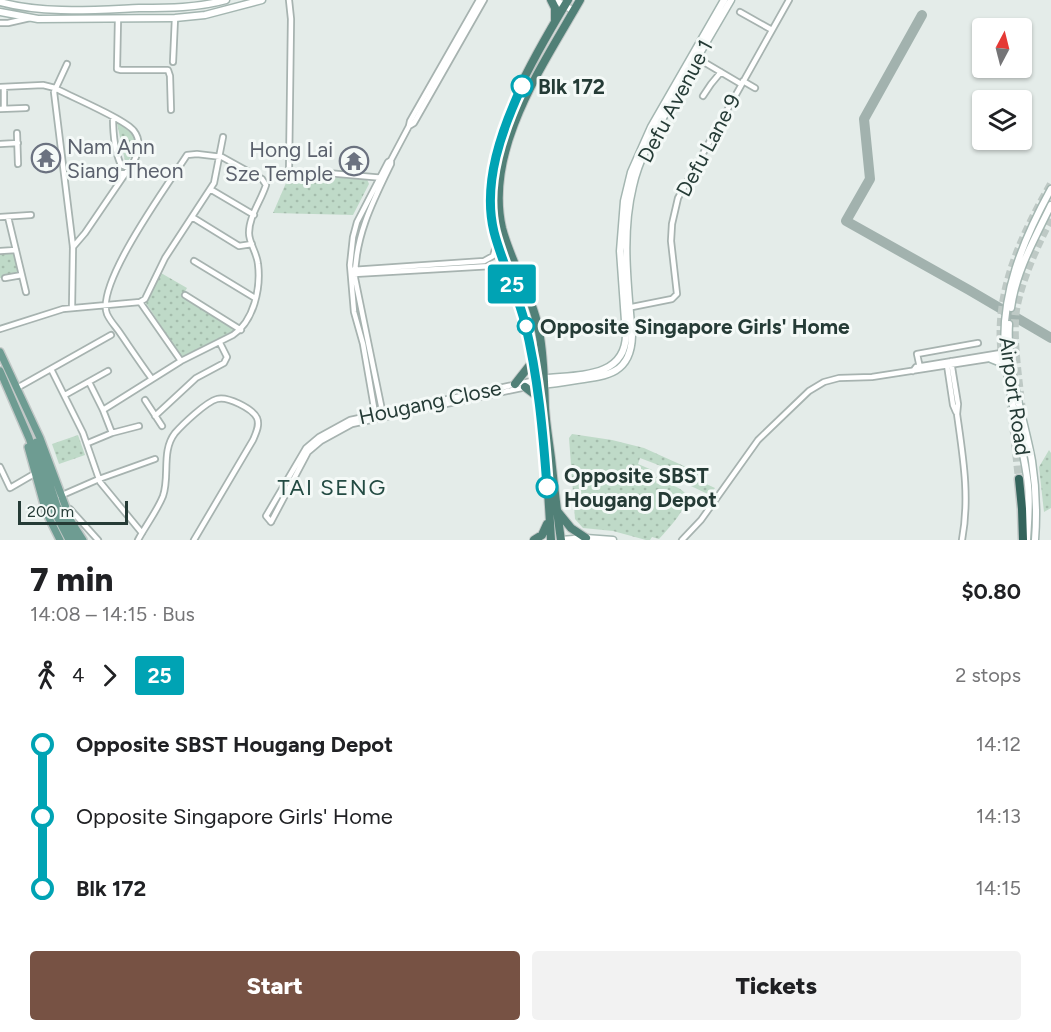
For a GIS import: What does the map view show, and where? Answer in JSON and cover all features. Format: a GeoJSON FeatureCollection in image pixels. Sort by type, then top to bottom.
{"type":"FeatureCollection","features":[{"type":"Feature","properties":{"kind":"highway"},"geometry":{"type":"LineString","coordinates":[[553,0],[555,22]]}},
{"type":"Feature","properties":{"kind":"highway"},"geometry":{"type":"LineString","coordinates":[[560,540],[540,382],[524,321],[492,223],[491,192],[500,141],[515,100],[555,22],[573,3]]}},
{"type":"Feature","properties":{"kind":"highway"},"geometry":{"type":"LineString","coordinates":[[551,540],[538,397],[539,331],[505,239],[499,192],[511,137],[528,90],[573,3]]}},
{"type":"Feature","properties":{"kind":"highway"},"geometry":{"type":"LineString","coordinates":[[515,384],[533,362]]}},
{"type":"Feature","properties":{"kind":"highway"},"geometry":{"type":"LineString","coordinates":[[525,387],[538,397]]}},
{"type":"Feature","properties":{"kind":"highway"},"geometry":{"type":"LineString","coordinates":[[1019,479],[1025,540]]}},
{"type":"Feature","properties":{"kind":"highway"},"geometry":{"type":"LineString","coordinates":[[534,540],[547,528],[549,510]]}},
{"type":"Feature","properties":{"kind":"highway"},"geometry":{"type":"LineString","coordinates":[[558,510],[571,528],[586,538]]}},
{"type":"Feature","properties":{"kind":"main road"},"geometry":{"type":"LineString","coordinates":[[0,2],[31,9],[115,9],[189,7],[226,0]]}},
{"type":"Feature","properties":{"kind":"main road"},"geometry":{"type":"LineString","coordinates":[[0,12],[33,18],[175,18],[206,15],[262,0]]}},
{"type":"Feature","properties":{"kind":"main road"},"geometry":{"type":"LineString","coordinates":[[553,0],[573,3]]}},
{"type":"Feature","properties":{"kind":"main road","name":"Defu Avenue 1"},"geometry":{"type":"LineString","coordinates":[[540,382],[603,376],[618,369],[627,360],[632,346],[627,308],[626,251],[633,185],[650,142],[724,0]]}},
{"type":"Feature","properties":{"kind":"main road","name":"Defu Avenue 1"},"geometry":{"type":"LineString","coordinates":[[696,56],[731,0]]}},
{"type":"Feature","properties":{"kind":"main road","name":"Airport Road"},"geometry":{"type":"LineString","coordinates":[[1035,540],[1035,486],[1032,462],[1007,354],[1006,311],[1013,274],[1032,224],[1051,189]]}},
{"type":"Feature","properties":{"kind":"main road","name":"Airport Road"},"geometry":{"type":"LineString","coordinates":[[1025,540],[1028,488],[1006,368],[1007,354],[1014,289],[1023,263],[1051,205]]}},
{"type":"Feature","properties":{"kind":"main road"},"geometry":{"type":"LineString","coordinates":[[0,352],[40,438],[60,496],[83,540]]}},
{"type":"Feature","properties":{"kind":"main road"},"geometry":{"type":"LineString","coordinates":[[991,359],[1006,368]]}},
{"type":"Feature","properties":{"kind":"main road"},"geometry":{"type":"LineString","coordinates":[[0,372],[32,446],[52,507],[69,540]]}},
{"type":"Feature","properties":{"kind":"main road"},"geometry":{"type":"LineString","coordinates":[[19,391],[57,506],[75,540]]}},
{"type":"Feature","properties":{"kind":"main road"},"geometry":{"type":"LineString","coordinates":[[1017,423],[1021,413]]}},
{"type":"Feature","properties":{"kind":"main road"},"geometry":{"type":"LineString","coordinates":[[20,416],[46,512],[60,540]]}},
{"type":"Feature","properties":{"kind":"main road"},"geometry":{"type":"LineString","coordinates":[[560,540],[586,538],[613,540]]}},
{"type":"Feature","properties":{"kind":"street"},"geometry":{"type":"LineString","coordinates":[[288,0],[291,19],[289,170],[297,174],[327,173],[382,178]]}},
{"type":"Feature","properties":{"kind":"street"},"geometry":{"type":"LineString","coordinates":[[376,416],[363,345],[354,312],[352,272],[360,234],[370,201],[410,121],[479,0]]}},
{"type":"Feature","properties":{"kind":"street"},"geometry":{"type":"LineString","coordinates":[[409,126],[414,123],[484,0]]}},
{"type":"Feature","properties":{"kind":"street","name":"Defu Lane 9"},"geometry":{"type":"LineString","coordinates":[[627,308],[672,299],[677,294],[671,241],[678,198],[789,0]]}},
{"type":"Feature","properties":{"kind":"street"},"geometry":{"type":"LineString","coordinates":[[740,12],[772,30]]}},
{"type":"Feature","properties":{"kind":"street"},"geometry":{"type":"LineString","coordinates":[[0,23],[33,18]]}},
{"type":"Feature","properties":{"kind":"street"},"geometry":{"type":"LineString","coordinates":[[173,62],[175,18]]}},
{"type":"Feature","properties":{"kind":"street"},"geometry":{"type":"LineString","coordinates":[[118,19],[117,69],[168,70],[171,110]]}},
{"type":"Feature","properties":{"kind":"street","name":"Defu Lane 9"},"geometry":{"type":"LineString","coordinates":[[696,56],[742,82]]}},
{"type":"Feature","properties":{"kind":"street","name":"Defu Lane 9"},"geometry":{"type":"LineString","coordinates":[[696,56],[742,82]]}},
{"type":"Feature","properties":{"kind":"street"},"geometry":{"type":"LineString","coordinates":[[67,64],[55,88],[55,104],[72,230],[72,308]]}},
{"type":"Feature","properties":{"kind":"street"},"geometry":{"type":"LineString","coordinates":[[703,96],[721,72]]}},
{"type":"Feature","properties":{"kind":"street"},"geometry":{"type":"LineString","coordinates":[[742,82],[756,88]]}},
{"type":"Feature","properties":{"kind":"street"},"geometry":{"type":"LineString","coordinates":[[26,108],[2,109],[2,87],[44,85],[55,88],[113,117],[131,128],[138,138],[137,156],[73,247]]}},
{"type":"Feature","properties":{"kind":"street"},"geometry":{"type":"LineString","coordinates":[[113,117],[113,134],[118,159],[127,171]]}},
{"type":"Feature","properties":{"kind":"street"},"geometry":{"type":"LineString","coordinates":[[17,133],[18,164]]}},
{"type":"Feature","properties":{"kind":"street"},"geometry":{"type":"LineString","coordinates":[[0,329],[72,308],[140,302],[145,299],[165,258],[214,183],[223,137]]}},
{"type":"Feature","properties":{"kind":"street"},"geometry":{"type":"LineString","coordinates":[[0,144],[18,143]]}},
{"type":"Feature","properties":{"kind":"street"},"geometry":{"type":"LineString","coordinates":[[103,410],[181,361],[220,343],[241,330],[248,318],[255,298],[258,266],[249,233],[265,183],[230,160],[219,156],[187,155],[116,269],[105,305],[107,315],[152,379]]}},
{"type":"Feature","properties":{"kind":"street"},"geometry":{"type":"LineString","coordinates":[[93,176],[127,171]]}},
{"type":"Feature","properties":{"kind":"street"},"geometry":{"type":"LineString","coordinates":[[210,189],[254,215]]}},
{"type":"Feature","properties":{"kind":"street"},"geometry":{"type":"LineString","coordinates":[[0,217],[31,215]]}},
{"type":"Feature","properties":{"kind":"street"},"geometry":{"type":"LineString","coordinates":[[8,217],[26,292]]}},
{"type":"Feature","properties":{"kind":"street"},"geometry":{"type":"LineString","coordinates":[[192,217],[238,246],[244,247],[252,244]]}},
{"type":"Feature","properties":{"kind":"street"},"geometry":{"type":"LineString","coordinates":[[72,230],[85,233]]}},
{"type":"Feature","properties":{"kind":"street"},"geometry":{"type":"LineString","coordinates":[[352,272],[484,261],[493,256],[498,241]]}},
{"type":"Feature","properties":{"kind":"street"},"geometry":{"type":"LineString","coordinates":[[0,251],[16,250]]}},
{"type":"Feature","properties":{"kind":"street"},"geometry":{"type":"LineString","coordinates":[[194,261],[255,298]]}},
{"type":"Feature","properties":{"kind":"street"},"geometry":{"type":"LineString","coordinates":[[352,272],[492,266],[503,272],[512,283]]}},
{"type":"Feature","properties":{"kind":"street"},"geometry":{"type":"LineString","coordinates":[[352,272],[383,415]]}},
{"type":"Feature","properties":{"kind":"street"},"geometry":{"type":"LineString","coordinates":[[5,278],[22,275]]}},
{"type":"Feature","properties":{"kind":"street"},"geometry":{"type":"LineString","coordinates":[[185,295],[241,330]]}},
{"type":"Feature","properties":{"kind":"street"},"geometry":{"type":"LineString","coordinates":[[140,302],[181,361]]}},
{"type":"Feature","properties":{"kind":"street"},"geometry":{"type":"LineString","coordinates":[[19,391],[51,369],[111,335]]}},
{"type":"Feature","properties":{"kind":"street"},"geometry":{"type":"LineString","coordinates":[[155,416],[196,378],[224,363],[227,357],[220,343]]}},
{"type":"Feature","properties":{"kind":"street"},"geometry":{"type":"LineString","coordinates":[[920,369],[917,354],[978,343]]}},
{"type":"Feature","properties":{"kind":"street"},"geometry":{"type":"LineString","coordinates":[[682,540],[701,520],[758,440],[808,391],[824,382],[839,378],[872,377],[914,371],[916,368],[936,368],[949,364],[991,359],[1007,354]]}},
{"type":"Feature","properties":{"kind":"street"},"geometry":{"type":"LineString","coordinates":[[920,369],[1007,354]]}},
{"type":"Feature","properties":{"kind":"street"},"geometry":{"type":"LineString","coordinates":[[951,377],[963,363]]}},
{"type":"Feature","properties":{"kind":"street"},"geometry":{"type":"LineString","coordinates":[[949,364],[958,404],[957,414],[966,482],[966,519],[962,540]]}},
{"type":"Feature","properties":{"kind":"street"},"geometry":{"type":"LineString","coordinates":[[936,368],[951,377]]}},
{"type":"Feature","properties":{"kind":"street"},"geometry":{"type":"LineString","coordinates":[[51,369],[88,443],[99,479],[142,533]]}},
{"type":"Feature","properties":{"kind":"street"},"geometry":{"type":"LineString","coordinates":[[65,395],[108,371]]}},
{"type":"Feature","properties":{"kind":"street"},"geometry":{"type":"LineString","coordinates":[[89,382],[112,433]]}},
{"type":"Feature","properties":{"kind":"street","name":"Hougang Close"},"geometry":{"type":"LineString","coordinates":[[383,415],[515,384],[540,382]]}},
{"type":"Feature","properties":{"kind":"street","name":"Hougang Close"},"geometry":{"type":"LineString","coordinates":[[376,416],[352,424],[321,441],[308,452],[271,522],[269,520],[266,516],[306,448],[350,420],[525,387],[540,382]]}},
{"type":"Feature","properties":{"kind":"street"},"geometry":{"type":"LineString","coordinates":[[138,540],[162,497],[167,450],[171,438],[210,402],[220,398],[249,410],[258,422],[253,440],[194,540]]}},
{"type":"Feature","properties":{"kind":"street"},"geometry":{"type":"LineString","coordinates":[[145,400],[162,426]]}},
{"type":"Feature","properties":{"kind":"street"},"geometry":{"type":"LineString","coordinates":[[88,443],[112,433],[139,426]]}},
{"type":"Feature","properties":{"kind":"street"},"geometry":{"type":"LineString","coordinates":[[60,496],[155,459]]}},
{"type":"Feature","properties":{"kind":"street"},"geometry":{"type":"LineString","coordinates":[[0,467],[10,488],[34,474]]}},
{"type":"Feature","properties":{"kind":"street"},"geometry":{"type":"LineString","coordinates":[[65,507],[70,509],[98,540]]}},
{"type":"Feature","properties":{"kind":"green space"},"geometry":{"type":"Polygon","coordinates":[[[119,122],[137,138],[136,150],[128,161],[125,161],[117,123],[119,122]]]}},
{"type":"Feature","properties":{"kind":"green space"},"geometry":{"type":"Polygon","coordinates":[[[289,176],[367,179],[369,184],[353,215],[273,213],[289,176]]]}},
{"type":"Feature","properties":{"kind":"green space"},"geometry":{"type":"Polygon","coordinates":[[[12,252],[16,256],[20,275],[0,278],[0,253],[12,252]]]}},
{"type":"Feature","properties":{"kind":"green space"},"geometry":{"type":"Polygon","coordinates":[[[161,273],[187,288],[183,295],[238,330],[182,358],[146,303],[161,273]]]}},
{"type":"Feature","properties":{"kind":"green space"},"geometry":{"type":"Polygon","coordinates":[[[572,434],[644,448],[706,476],[704,483],[715,488],[710,495],[659,471],[661,466],[640,458],[638,464],[652,470],[650,475],[658,478],[656,483],[661,485],[662,481],[684,492],[685,503],[673,524],[659,539],[652,537],[650,540],[613,531],[583,528],[575,519],[569,438],[572,434]]]}},
{"type":"Feature","properties":{"kind":"green space"},"geometry":{"type":"Polygon","coordinates":[[[78,435],[85,455],[59,464],[52,444],[78,435]]]}},
{"type":"Feature","properties":{"kind":"green space"},"geometry":{"type":"Polygon","coordinates":[[[1049,450],[1051,453],[1051,508],[1044,512],[1039,467],[1049,450]]]}},
{"type":"Feature","properties":{"kind":"taxiway"},"geometry":{"type":"LineString","coordinates":[[922,15],[864,119],[870,179],[846,221],[1051,338]]}},
{"type":"Feature","properties":{"kind":"tunnel"},"geometry":{"type":"LineString","coordinates":[[1003,362],[1002,315],[1011,269],[1019,247],[1051,184]]}},
{"type":"Feature","properties":{"kind":"tunnel"},"geometry":{"type":"LineString","coordinates":[[1022,411],[1015,347],[1016,310],[1030,263],[1051,219]]}},
{"type":"Feature","properties":{"kind":"tunnel"},"geometry":{"type":"LineString","coordinates":[[1011,406],[1019,479]]}},
{"type":"Feature","properties":{"kind":"tunnel"},"geometry":{"type":"LineString","coordinates":[[1025,436],[1033,495]]}},
{"type":"Feature","properties":{"kind":"bus line","name":"25"},"geometry":{"type":"LineString","coordinates":[[522,86],[500,141],[491,192],[491,213],[495,234],[531,349],[547,487]]}},
{"type":"Feature","properties":{"kind":"place","name":"Blk 172"},"geometry":{"type":"Point","coordinates":[522,86]}},
{"type":"Feature","properties":{"kind":"place","name":"Nam Ann Siang Theon"},"geometry":{"type":"Point","coordinates":[46,158]}},
{"type":"Feature","properties":{"kind":"place","name":"Hong Lai Sze Temple"},"geometry":{"type":"Point","coordinates":[354,161]}},
{"type":"Feature","properties":{"kind":"place","name":"Opposite Singapore Girls' Home"},"geometry":{"type":"Point","coordinates":[526,326]}},
{"type":"Feature","properties":{"kind":"place","name":"Opposite SBST Hougang Depot"},"geometry":{"type":"Point","coordinates":[547,487]}},
{"type":"Feature","properties":{"kind":"district","name":"TAI SENG"},"geometry":{"type":"Point","coordinates":[332,487]}}]}
